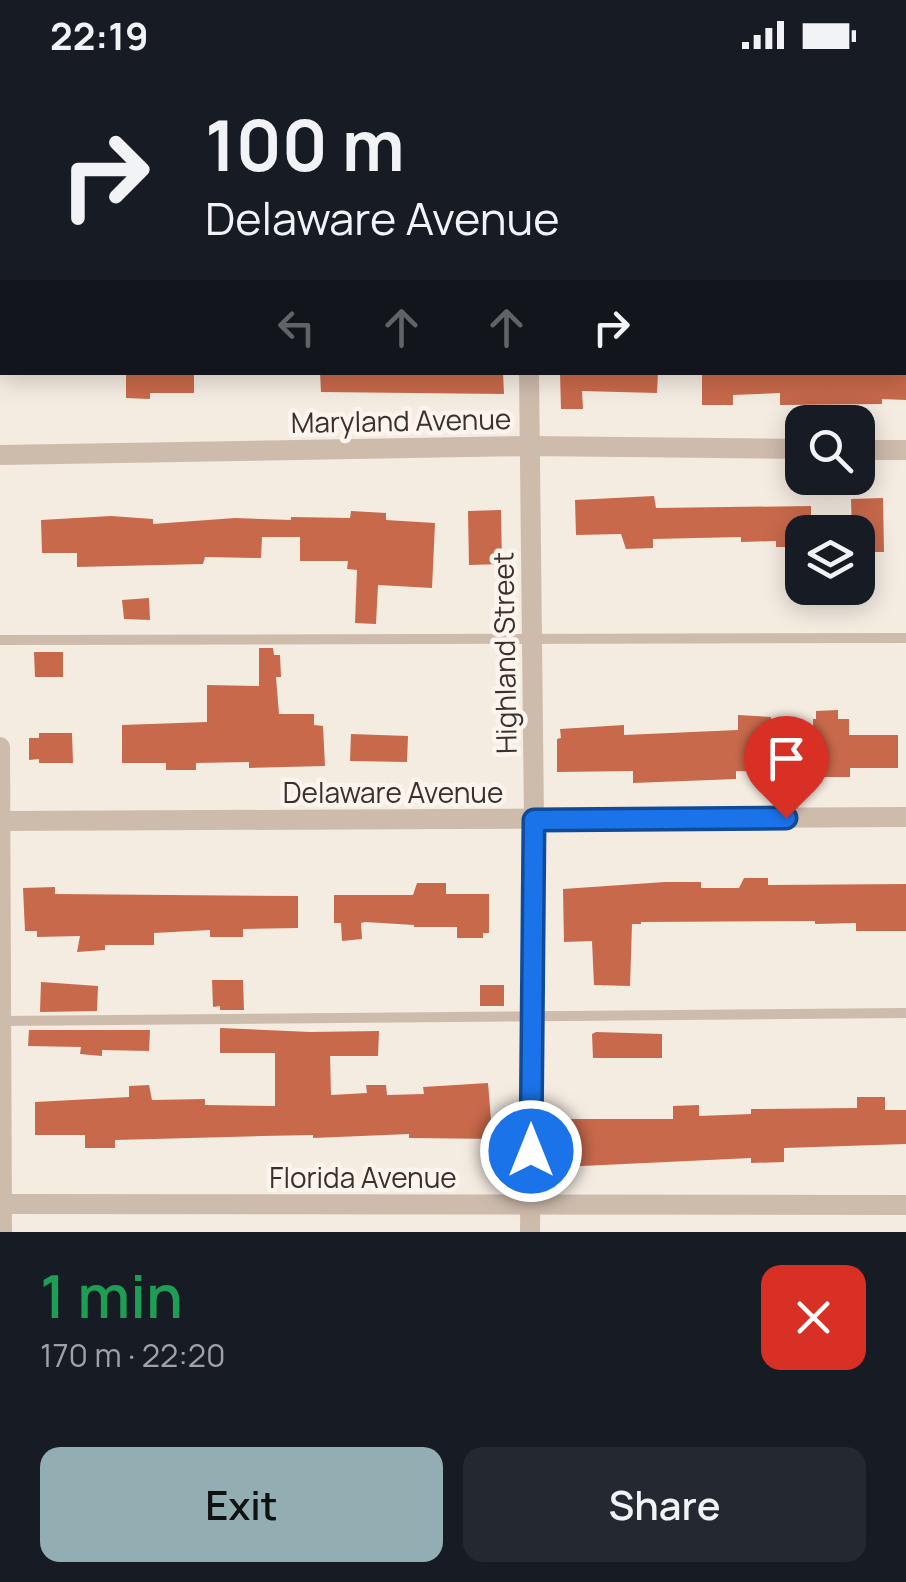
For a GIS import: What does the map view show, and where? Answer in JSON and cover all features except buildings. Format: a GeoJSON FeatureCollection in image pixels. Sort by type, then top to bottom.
{"type":"FeatureCollection","features":[{"type":"Feature","properties":{"kind":"street","name":"Highland Street"},"geometry":{"type":"LineString","coordinates":[[529,375],[534,820],[530,1232]]}},
{"type":"Feature","properties":{"kind":"street","name":"Maryland Avenue"},"geometry":{"type":"LineString","coordinates":[[0,455],[530,446],[785,449]]}},
{"type":"Feature","properties":{"kind":"street"},"geometry":{"type":"LineString","coordinates":[[875,450],[906,450]]}},
{"type":"Feature","properties":{"kind":"street"},"geometry":{"type":"LineString","coordinates":[[0,747],[2,1232]]}},
{"type":"Feature","properties":{"kind":"street","name":"Delaware Avenue"},"geometry":{"type":"LineString","coordinates":[[1,821],[906,817]]}},
{"type":"Feature","properties":{"kind":"street","name":"Florida Avenue"},"geometry":{"type":"LineString","coordinates":[[0,1204],[906,1205]]}},
{"type":"Feature","properties":{"kind":"lane"},"geometry":{"type":"LineString","coordinates":[[0,640],[906,638]]}},
{"type":"Feature","properties":{"kind":"lane"},"geometry":{"type":"LineString","coordinates":[[1,1021],[906,1013]]}},
{"type":"Feature","properties":{"kind":"route"},"geometry":{"type":"LineString","coordinates":[[531,1151],[534,820],[786,818]]}}]}
